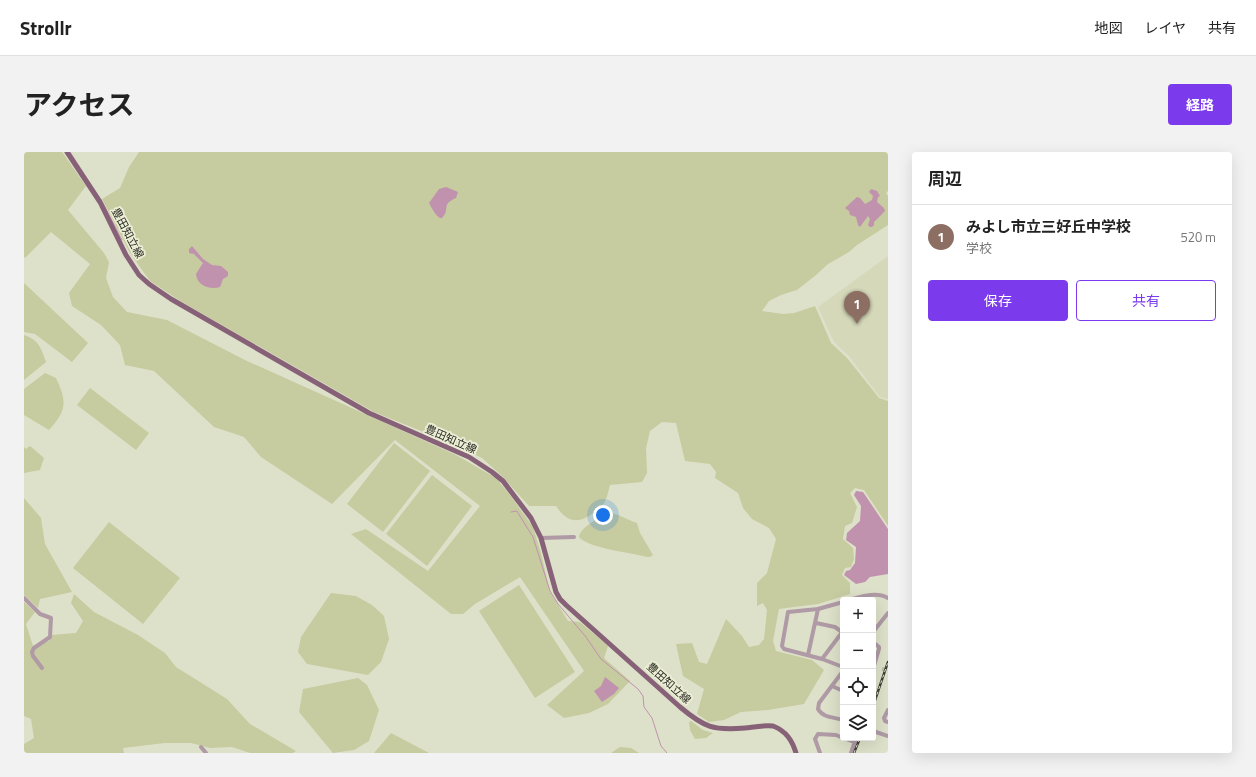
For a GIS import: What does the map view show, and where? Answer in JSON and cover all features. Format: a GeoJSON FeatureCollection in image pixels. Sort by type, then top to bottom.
{"type":"FeatureCollection","features":[{"type":"Feature","properties":{"kind":"main road","name":"豊田知立線"},"geometry":{"type":"LineString","coordinates":[[67,152],[100,202],[126,255],[139,274],[149,284],[171,299],[369,413],[469,457],[483,465],[503,481],[531,518],[541,538],[553,582],[560,599],[680,707],[699,722],[718,729],[768,726],[778,728],[788,735],[796,753]]}},
{"type":"Feature","properties":{"kind":"street"},"geometry":{"type":"LineString","coordinates":[[541,538],[574,537]]}},
{"type":"Feature","properties":{"kind":"street"},"geometry":{"type":"LineString","coordinates":[[870,597],[880,595],[888,598]]}},
{"type":"Feature","properties":{"kind":"street"},"geometry":{"type":"LineString","coordinates":[[24,598],[40,614],[51,618],[50,637],[34,648],[32,652],[33,656],[42,668]]}},
{"type":"Feature","properties":{"kind":"street"},"geometry":{"type":"LineString","coordinates":[[840,603],[818,609],[790,611],[787,613],[782,648],[822,659],[840,666]]}},
{"type":"Feature","properties":{"kind":"street"},"geometry":{"type":"LineString","coordinates":[[808,655],[818,609]]}},
{"type":"Feature","properties":{"kind":"street"},"geometry":{"type":"LineString","coordinates":[[876,628],[888,613]]}},
{"type":"Feature","properties":{"kind":"street"},"geometry":{"type":"LineString","coordinates":[[816,623],[834,626],[840,629]]}},
{"type":"Feature","properties":{"kind":"street"},"geometry":{"type":"LineString","coordinates":[[822,659],[842,633]]}},
{"type":"Feature","properties":{"kind":"street"},"geometry":{"type":"LineString","coordinates":[[876,644],[879,647],[876,659]]}},
{"type":"Feature","properties":{"kind":"street"},"geometry":{"type":"LineString","coordinates":[[840,675],[819,703],[818,709],[825,716],[840,719]]}},
{"type":"Feature","properties":{"kind":"street"},"geometry":{"type":"LineString","coordinates":[[832,686],[840,690]]}},
{"type":"Feature","properties":{"kind":"street"},"geometry":{"type":"LineString","coordinates":[[888,710],[884,718],[885,721],[888,722]]}},
{"type":"Feature","properties":{"kind":"street"},"geometry":{"type":"LineString","coordinates":[[876,732],[888,736]]}},
{"type":"Feature","properties":{"kind":"street"},"geometry":{"type":"LineString","coordinates":[[820,753],[815,739],[818,734],[840,736]]}},
{"type":"Feature","properties":{"kind":"street"},"geometry":{"type":"LineString","coordinates":[[851,753],[856,741]]}},
{"type":"Feature","properties":{"kind":"street"},"geometry":{"type":"LineString","coordinates":[[201,747],[206,753]]}},
{"type":"Feature","properties":{"kind":"shaded area"},"geometry":{"type":"Polygon","coordinates":[[[24,152],[62,152],[86,186],[68,210],[104,253],[109,262],[106,278],[113,297],[127,312],[167,320],[245,360],[456,455],[496,478],[533,527],[550,592],[568,621],[580,622],[608,646],[604,658],[630,681],[608,704],[589,713],[564,718],[547,705],[584,671],[520,577],[475,604],[463,614],[451,614],[351,534],[366,529],[428,571],[480,506],[395,440],[332,504],[261,457],[244,437],[214,427],[154,371],[125,365],[120,345],[101,325],[72,306],[69,293],[90,264],[51,232],[25,258],[24,257],[24,152]]]}},
{"type":"Feature","properties":{"kind":"shaded area"},"geometry":{"type":"Polygon","coordinates":[[[139,152],[888,152],[888,191],[886,193],[888,196],[888,225],[857,245],[849,252],[828,264],[797,290],[769,301],[762,311],[783,314],[794,313],[815,306],[831,343],[847,358],[879,398],[888,401],[888,526],[864,490],[855,488],[850,493],[857,507],[852,523],[845,526],[843,539],[853,548],[854,559],[851,567],[845,568],[842,575],[850,583],[850,594],[818,604],[779,609],[773,641],[776,651],[812,660],[824,670],[804,704],[768,710],[741,712],[724,720],[709,722],[697,714],[704,689],[683,676],[676,644],[692,643],[699,662],[707,664],[726,619],[742,636],[749,647],[759,645],[764,639],[767,610],[763,603],[757,606],[757,583],[767,573],[776,539],[769,528],[752,519],[743,508],[738,493],[715,478],[716,472],[710,464],[685,461],[676,423],[662,422],[650,431],[646,448],[647,473],[642,482],[610,485],[604,504],[581,520],[572,520],[568,518],[556,506],[529,506],[502,476],[482,458],[446,441],[374,412],[182,302],[150,281],[130,253],[102,199],[120,188],[129,167],[139,152]]]}},
{"type":"Feature","properties":{"kind":"shaded area"},"geometry":{"type":"Polygon","coordinates":[[[446,187],[458,192],[456,198],[448,203],[445,215],[440,218],[429,203],[439,189],[446,187]]]}},
{"type":"Feature","properties":{"kind":"shaded area"},"geometry":{"type":"Polygon","coordinates":[[[871,189],[877,191],[880,196],[878,197],[877,202],[884,208],[885,211],[874,222],[872,227],[868,225],[870,219],[868,216],[860,227],[856,217],[850,215],[849,211],[845,208],[857,197],[860,198],[865,204],[872,200],[873,196],[869,192],[871,189]]]}},
{"type":"Feature","properties":{"kind":"shaded area"},"geometry":{"type":"Polygon","coordinates":[[[192,246],[203,259],[212,265],[221,266],[228,272],[228,276],[223,279],[220,287],[212,288],[199,282],[196,274],[203,263],[194,254],[189,253],[189,249],[192,246]]]}},
{"type":"Feature","properties":{"kind":"shaded area"},"geometry":{"type":"Polygon","coordinates":[[[888,256],[888,399],[880,397],[849,356],[834,342],[818,307],[888,256]]]}},
{"type":"Feature","properties":{"kind":"shaded area"},"geometry":{"type":"Polygon","coordinates":[[[24,283],[88,343],[72,362],[35,334],[24,332],[24,283]]]}},
{"type":"Feature","properties":{"kind":"shaded area"},"geometry":{"type":"Polygon","coordinates":[[[24,335],[33,339],[39,345],[46,362],[24,380],[24,335]]]}},
{"type":"Feature","properties":{"kind":"shaded area"},"geometry":{"type":"Polygon","coordinates":[[[45,373],[56,378],[60,386],[63,400],[62,411],[49,430],[24,415],[24,389],[45,373]]]}},
{"type":"Feature","properties":{"kind":"shaded area"},"geometry":{"type":"Polygon","coordinates":[[[90,388],[149,433],[136,450],[77,405],[90,388]]]}},
{"type":"Feature","properties":{"kind":"shaded area"},"geometry":{"type":"Polygon","coordinates":[[[394,443],[430,471],[383,532],[347,504],[394,443]]]}},
{"type":"Feature","properties":{"kind":"shaded area"},"geometry":{"type":"Polygon","coordinates":[[[30,446],[44,458],[40,470],[24,473],[24,447],[26,449],[30,446]]]}},
{"type":"Feature","properties":{"kind":"shaded area"},"geometry":{"type":"Polygon","coordinates":[[[432,475],[472,506],[427,566],[386,534],[432,475]]]}},
{"type":"Feature","properties":{"kind":"shaded area"},"geometry":{"type":"Polygon","coordinates":[[[856,491],[863,492],[888,529],[888,574],[870,577],[865,582],[856,584],[844,575],[846,571],[850,570],[855,563],[856,547],[846,540],[847,533],[860,521],[861,506],[854,495],[856,491]]]}},
{"type":"Feature","properties":{"kind":"shaded area"},"geometry":{"type":"Polygon","coordinates":[[[24,498],[41,518],[45,544],[72,592],[40,599],[38,608],[24,595],[24,498]]]}},
{"type":"Feature","properties":{"kind":"shaded area"},"geometry":{"type":"Polygon","coordinates":[[[609,513],[637,523],[640,533],[653,555],[647,557],[611,550],[591,544],[579,537],[580,533],[587,526],[609,513]]]}},
{"type":"Feature","properties":{"kind":"shaded area"},"geometry":{"type":"Polygon","coordinates":[[[109,522],[180,578],[143,624],[73,568],[109,522]]]}},
{"type":"Feature","properties":{"kind":"shaded area"},"geometry":{"type":"Polygon","coordinates":[[[519,585],[575,672],[535,698],[479,611],[519,585]]]}},
{"type":"Feature","properties":{"kind":"shaded area"},"geometry":{"type":"Polygon","coordinates":[[[331,593],[356,596],[372,605],[384,616],[389,639],[381,662],[368,675],[307,664],[298,652],[301,637],[331,593]]]}},
{"type":"Feature","properties":{"kind":"shaded area"},"geometry":{"type":"Polygon","coordinates":[[[74,594],[94,612],[138,635],[165,653],[176,667],[227,699],[250,724],[296,751],[293,753],[250,753],[232,747],[210,748],[191,743],[165,743],[123,748],[124,753],[24,753],[24,744],[34,738],[31,719],[24,716],[24,602],[35,612],[26,624],[33,646],[49,641],[51,635],[76,633],[83,621],[71,603],[74,594]]]}},
{"type":"Feature","properties":{"kind":"shaded area"},"geometry":{"type":"Polygon","coordinates":[[[605,677],[619,688],[614,694],[602,702],[594,691],[601,686],[605,677]]]}},
{"type":"Feature","properties":{"kind":"shaded area"},"geometry":{"type":"Polygon","coordinates":[[[358,678],[367,685],[379,710],[369,741],[354,750],[333,753],[299,712],[303,689],[358,678]]]}},
{"type":"Feature","properties":{"kind":"shaded area"},"geometry":{"type":"Polygon","coordinates":[[[691,721],[703,730],[713,733],[706,738],[695,739],[690,730],[689,722],[691,721]]]}},
{"type":"Feature","properties":{"kind":"shaded area"},"geometry":{"type":"Polygon","coordinates":[[[391,733],[429,753],[374,753],[391,733]]]}},
{"type":"Feature","properties":{"kind":"shaded area"},"geometry":{"type":"Polygon","coordinates":[[[620,747],[631,748],[639,753],[611,753],[620,747]]]}},
{"type":"Feature","properties":{"kind":"waterway"},"geometry":{"type":"LineString","coordinates":[[70,152],[103,203],[122,240]]}},
{"type":"Feature","properties":{"kind":"waterway"},"geometry":{"type":"LineString","coordinates":[[511,512],[517,511],[533,537],[550,591],[558,604],[586,637],[601,659],[638,689],[643,696],[644,707],[652,718],[661,746],[667,753]]}},
{"type":"Feature","properties":{"kind":"tunnel"},"geometry":{"type":"LineString","coordinates":[[882,669],[888,670]]}},
{"type":"Feature","properties":{"kind":"railway"},"geometry":{"type":"LineString","coordinates":[[873,705],[888,662]]}},
{"type":"Feature","properties":{"kind":"railway"},"geometry":{"type":"LineString","coordinates":[[854,753],[859,741]]}},
{"type":"Feature","properties":{"kind":"place","name":"みよし市立三好丘中学校"},"geometry":{"type":"Point","coordinates":[857,324]}}]}
